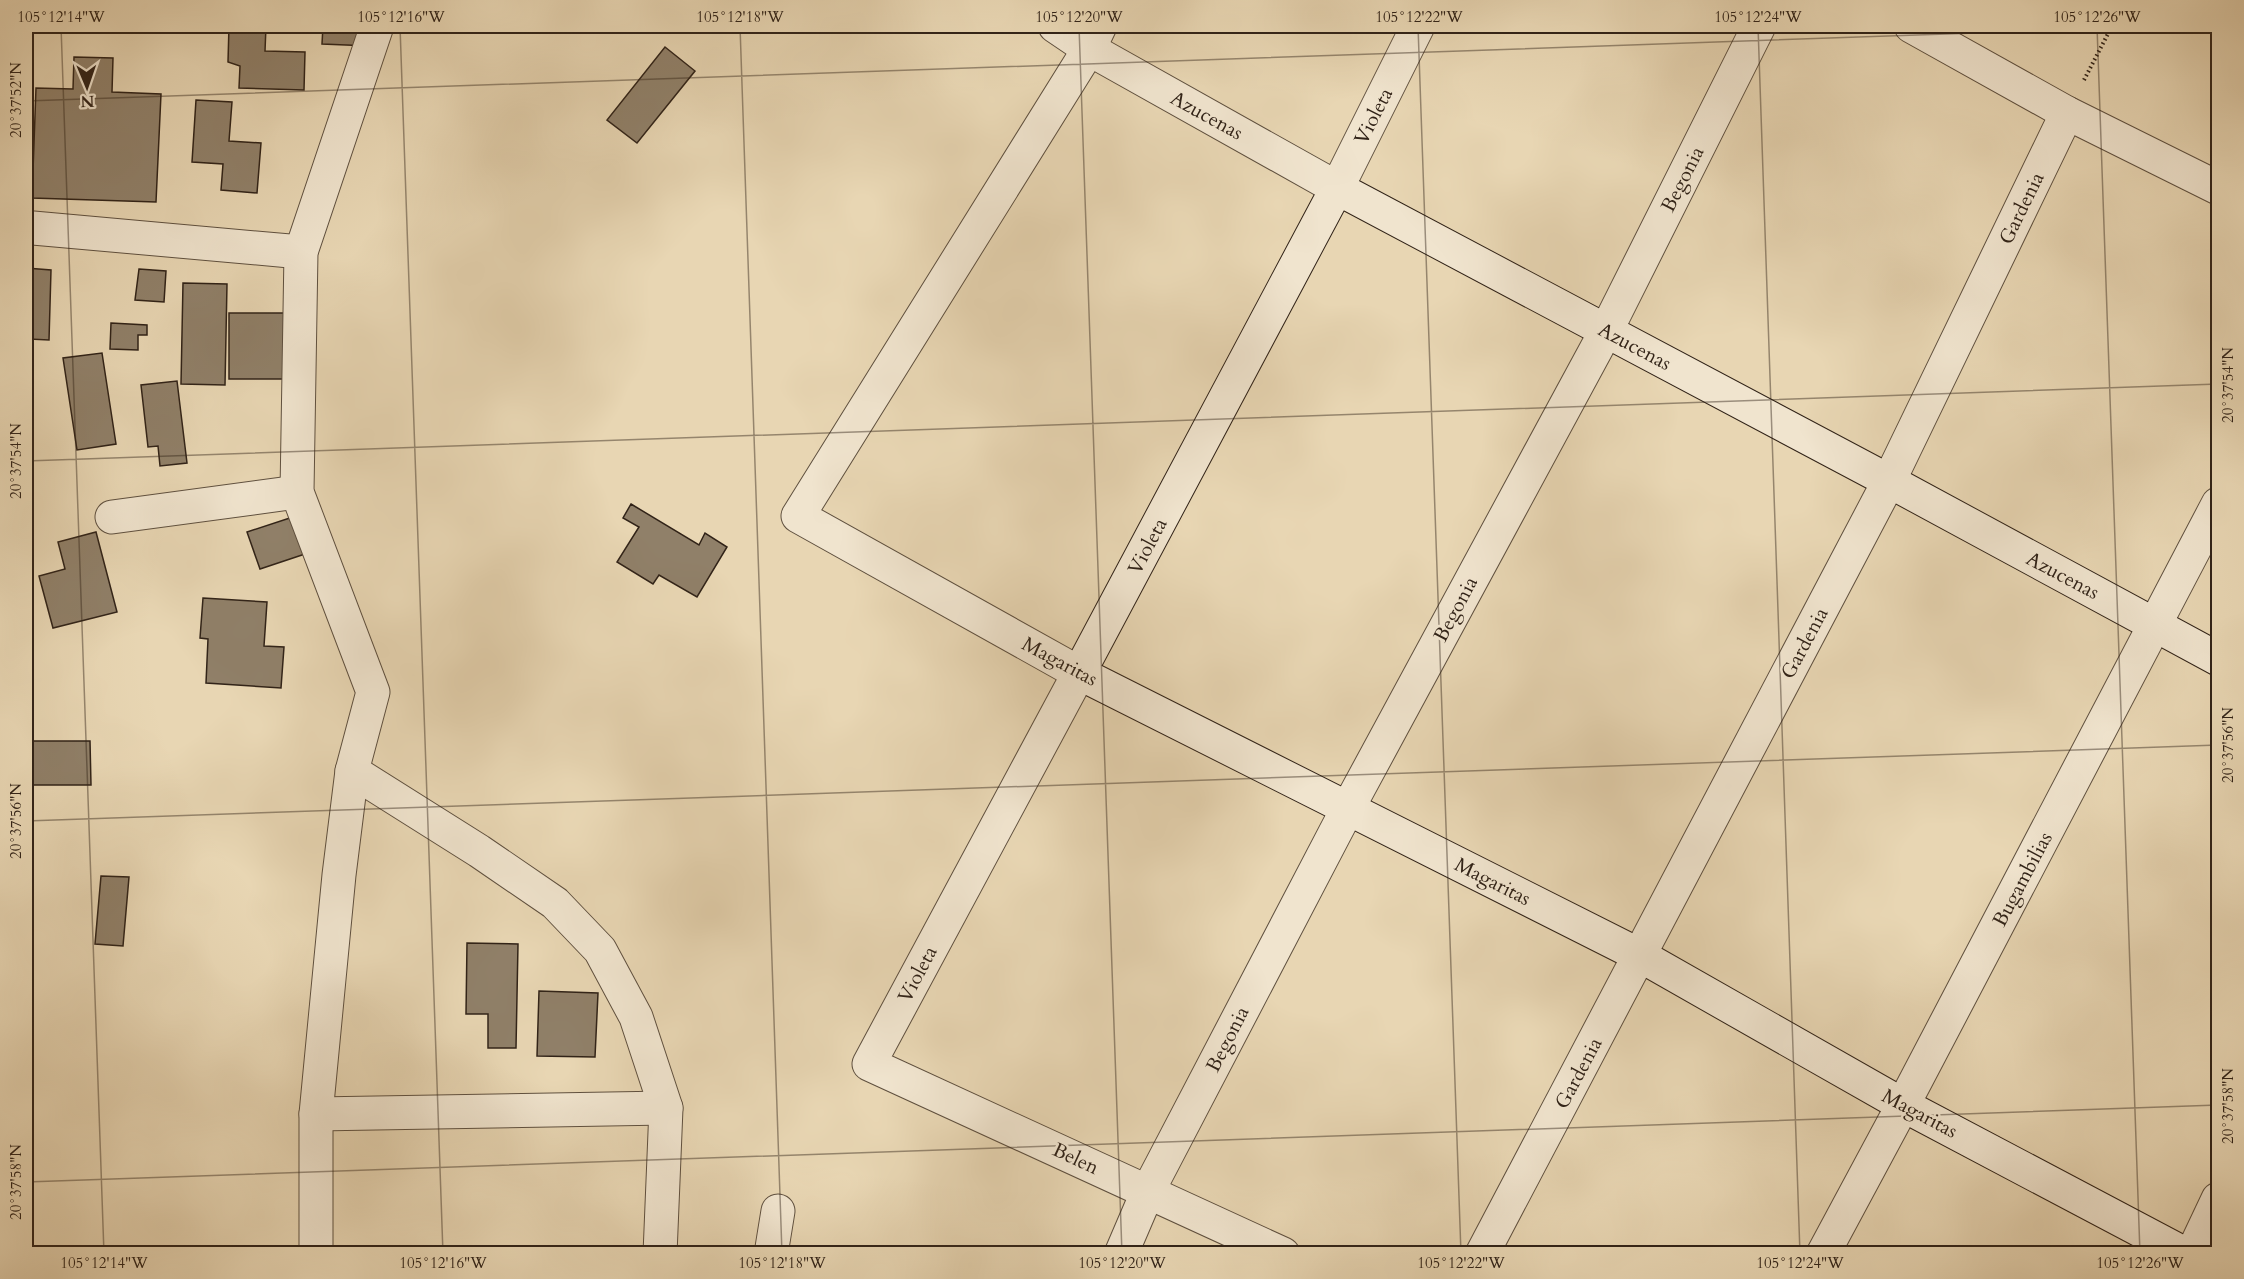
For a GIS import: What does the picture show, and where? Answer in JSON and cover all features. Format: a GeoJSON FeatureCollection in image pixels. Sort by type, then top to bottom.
{"type":"FeatureCollection","features":[{"type":"Feature","properties":{"kind":"street"},"geometry":{"type":"LineString","coordinates":[[316,1254],[316,1114],[352,771],[373,692],[297,492],[301,252],[377,26]]}},
{"type":"Feature","properties":{"kind":"street","name":"Azucenas"},"geometry":{"type":"LineString","coordinates":[[1055,26],[1094,37],[1336,188],[1889,481],[2218,659]]}},
{"type":"Feature","properties":{"kind":"street","name":"Violeta"},"geometry":{"type":"LineString","coordinates":[[869,1064],[1336,188],[1418,26]]}},
{"type":"Feature","properties":{"kind":"street","name":"Begonia"},"geometry":{"type":"LineString","coordinates":[[1120,1254],[1148,1191],[1348,807],[1606,331],[1759,26]]}},
{"type":"Feature","properties":{"kind":"street"},"geometry":{"type":"LineString","coordinates":[[1911,26],[2067,113],[2218,188]]}},
{"type":"Feature","properties":{"kind":"street","name":"Magaritas"},"geometry":{"type":"LineString","coordinates":[[1094,37],[798,516],[1079,673],[1641,956],[1903,1105],[2185,1254]]}},
{"type":"Feature","properties":{"kind":"street","name":"Gardenia"},"geometry":{"type":"LineString","coordinates":[[1482,1254],[1641,956],[1889,481],[2067,113]]}},
{"type":"Feature","properties":{"kind":"street"},"geometry":{"type":"LineString","coordinates":[[33,228],[301,252]]}},
{"type":"Feature","properties":{"kind":"street"},"geometry":{"type":"LineString","coordinates":[[112,517],[297,492]]}},
{"type":"Feature","properties":{"kind":"street","name":"Bugambilias"},"geometry":{"type":"LineString","coordinates":[[1822,1254],[1903,1105],[2218,504]]}},
{"type":"Feature","properties":{"kind":"street"},"geometry":{"type":"LineString","coordinates":[[352,771],[555,903],[600,950],[636,1017],[666,1108],[660,1254]]}},
{"type":"Feature","properties":{"kind":"street","name":"Belen"},"geometry":{"type":"LineString","coordinates":[[869,1064],[1283,1254]]}},
{"type":"Feature","properties":{"kind":"street"},"geometry":{"type":"LineString","coordinates":[[316,1114],[666,1108]]}},
{"type":"Feature","properties":{"kind":"street"},"geometry":{"type":"LineString","coordinates":[[2192,1254],[2218,1199]]}},
{"type":"Feature","properties":{"kind":"street"},"geometry":{"type":"LineString","coordinates":[[771,1254],[778,1211]]}},
{"type":"Feature","properties":{"kind":"path"},"geometry":{"type":"LineString","coordinates":[[2067,113],[2112,26]]}},
{"type":"Feature","properties":{"kind":"building"},"geometry":{"type":"Polygon","coordinates":[[[229,26],[266,26],[265,51],[305,52],[304,90],[239,88],[240,66],[228,62],[229,26]]]}},
{"type":"Feature","properties":{"kind":"building"},"geometry":{"type":"Polygon","coordinates":[[[323,26],[370,26],[370,46],[322,44],[323,26]]]}},
{"type":"Feature","properties":{"kind":"building"},"geometry":{"type":"Polygon","coordinates":[[[665,47],[695,71],[637,143],[607,120],[665,47]]]}},
{"type":"Feature","properties":{"kind":"building"},"geometry":{"type":"Polygon","coordinates":[[[74,57],[113,58],[112,92],[161,94],[156,202],[32,198],[36,88],[73,89],[74,57]]]}},
{"type":"Feature","properties":{"kind":"building"},"geometry":{"type":"Polygon","coordinates":[[[196,100],[232,102],[229,141],[261,143],[257,193],[221,190],[223,164],[192,162],[196,100]]]}},
{"type":"Feature","properties":{"kind":"building"},"geometry":{"type":"Polygon","coordinates":[[[26,268],[51,270],[49,340],[29,339],[27,394],[26,268]]]}},
{"type":"Feature","properties":{"kind":"building"},"geometry":{"type":"Polygon","coordinates":[[[139,269],[166,271],[164,302],[135,300],[139,269]]]}},
{"type":"Feature","properties":{"kind":"building"},"geometry":{"type":"Polygon","coordinates":[[[183,283],[227,284],[225,385],[181,384],[183,283]]]}},
{"type":"Feature","properties":{"kind":"building"},"geometry":{"type":"Polygon","coordinates":[[[229,313],[296,313],[286,379],[229,379],[229,313]]]}},
{"type":"Feature","properties":{"kind":"building"},"geometry":{"type":"Polygon","coordinates":[[[111,323],[147,325],[147,335],[138,335],[138,350],[110,349],[111,323]]]}},
{"type":"Feature","properties":{"kind":"building"},"geometry":{"type":"Polygon","coordinates":[[[102,353],[116,444],[77,450],[63,358],[102,353]]]}},
{"type":"Feature","properties":{"kind":"building"},"geometry":{"type":"Polygon","coordinates":[[[177,381],[187,463],[160,466],[158,446],[148,447],[141,385],[177,381]]]}},
{"type":"Feature","properties":{"kind":"building"},"geometry":{"type":"Polygon","coordinates":[[[631,504],[699,545],[705,533],[727,547],[697,597],[659,575],[653,584],[617,562],[639,527],[623,518],[631,504]]]}},
{"type":"Feature","properties":{"kind":"building"},"geometry":{"type":"Polygon","coordinates":[[[302,514],[314,551],[260,569],[247,532],[302,514]]]}},
{"type":"Feature","properties":{"kind":"building"},"geometry":{"type":"Polygon","coordinates":[[[96,532],[117,612],[53,628],[39,576],[65,569],[58,542],[96,532]]]}},
{"type":"Feature","properties":{"kind":"building"},"geometry":{"type":"Polygon","coordinates":[[[203,598],[267,602],[264,646],[284,647],[281,688],[206,683],[208,639],[200,638],[203,598]]]}},
{"type":"Feature","properties":{"kind":"building"},"geometry":{"type":"Polygon","coordinates":[[[31,741],[90,741],[91,785],[31,785],[31,741]]]}},
{"type":"Feature","properties":{"kind":"building"},"geometry":{"type":"Polygon","coordinates":[[[101,876],[129,877],[123,946],[95,944],[101,876]]]}},
{"type":"Feature","properties":{"kind":"building"},"geometry":{"type":"Polygon","coordinates":[[[467,943],[518,944],[516,1048],[488,1048],[488,1014],[466,1014],[467,943]]]}},
{"type":"Feature","properties":{"kind":"building"},"geometry":{"type":"Polygon","coordinates":[[[539,991],[598,993],[595,1057],[537,1056],[539,991]]]}}]}
